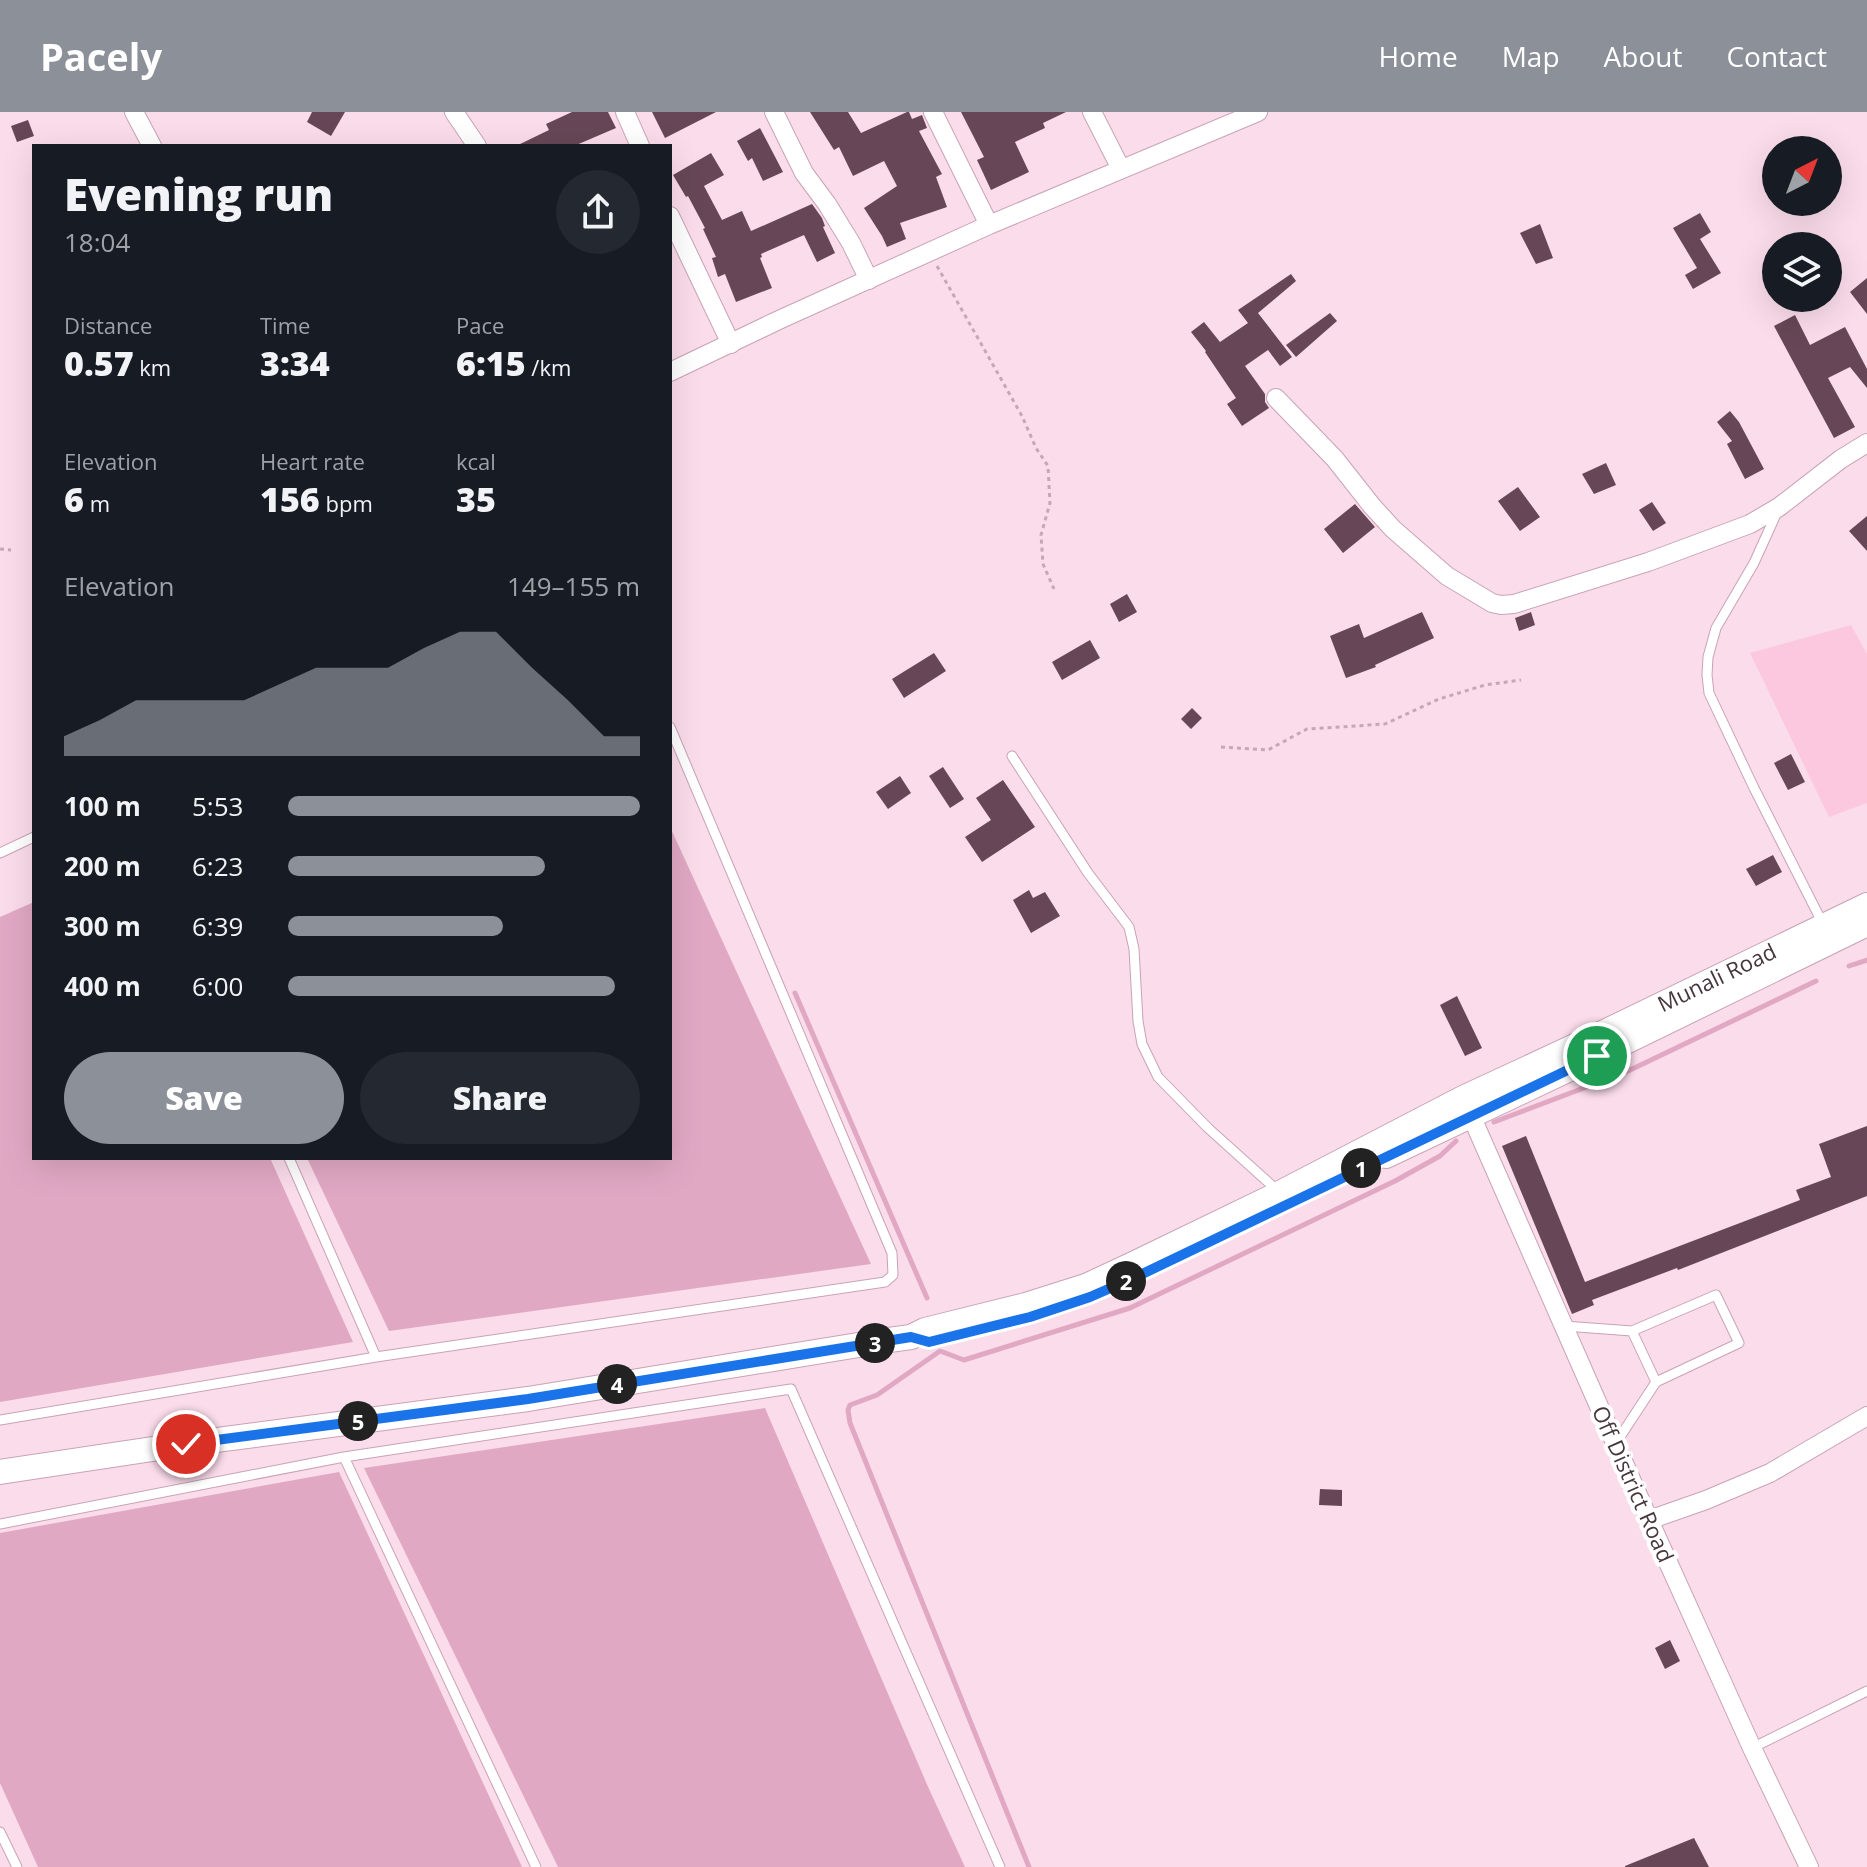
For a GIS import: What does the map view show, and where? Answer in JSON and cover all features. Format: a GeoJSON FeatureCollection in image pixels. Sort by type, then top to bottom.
{"type":"FeatureCollection","features":[{"type":"Feature","properties":{"kind":"main road","name":"Munali Road"},"geometry":{"type":"LineString","coordinates":[[1827,934],[1867,905]]}},
{"type":"Feature","properties":{"kind":"main road","name":"Munali Road"},"geometry":{"type":"LineString","coordinates":[[911,1337],[929,1342],[1030,1317],[1090,1297],[1467,1106],[1590,1039],[1827,934],[1867,924]]}},
{"type":"Feature","properties":{"kind":"main road","name":"Munali Road"},"geometry":{"type":"LineString","coordinates":[[0,1472],[528,1399],[911,1337],[925,1330],[1026,1305],[1086,1286],[1467,1106]]}},
{"type":"Feature","properties":{"kind":"street"},"geometry":{"type":"LineString","coordinates":[[134,112],[151,144]]}},
{"type":"Feature","properties":{"kind":"street"},"geometry":{"type":"LineString","coordinates":[[454,112],[476,144]]}},
{"type":"Feature","properties":{"kind":"street"},"geometry":{"type":"LineString","coordinates":[[625,112],[639,144]]}},
{"type":"Feature","properties":{"kind":"street"},"geometry":{"type":"LineString","coordinates":[[774,112],[804,173],[851,243],[869,280]]}},
{"type":"Feature","properties":{"kind":"street"},"geometry":{"type":"LineString","coordinates":[[933,112],[989,225]]}},
{"type":"Feature","properties":{"kind":"street"},"geometry":{"type":"LineString","coordinates":[[1092,112],[1121,169]]}},
{"type":"Feature","properties":{"kind":"street"},"geometry":{"type":"LineString","coordinates":[[672,371],[989,225],[1258,112]]}},
{"type":"Feature","properties":{"kind":"street"},"geometry":{"type":"LineString","coordinates":[[672,220],[731,344]]}},
{"type":"Feature","properties":{"kind":"street"},"geometry":{"type":"LineString","coordinates":[[1276,398],[1335,459],[1393,529],[1447,576],[1492,603],[1501,605],[1514,604],[1648,562],[1750,524],[1779,507],[1867,443]]}},
{"type":"Feature","properties":{"kind":"street","name":"Off District Road"},"geometry":{"type":"LineString","coordinates":[[1467,1106],[1649,1520],[1809,1867]]}},
{"type":"Feature","properties":{"kind":"street"},"geometry":{"type":"LineString","coordinates":[[1649,1520],[1770,1473],[1867,1416]]}},
{"type":"Feature","properties":{"kind":"lane"},"geometry":{"type":"LineString","coordinates":[[1779,507],[1754,563],[1716,628],[1708,657],[1709,693],[1827,934]]}},
{"type":"Feature","properties":{"kind":"lane"},"geometry":{"type":"LineString","coordinates":[[0,1420],[376,1357],[885,1282],[893,1275],[892,1253],[672,732]]}},
{"type":"Feature","properties":{"kind":"lane"},"geometry":{"type":"LineString","coordinates":[[1012,756],[1088,873],[1129,927],[1134,949],[1142,1044],[1158,1077],[1208,1128],[1280,1193]]}},
{"type":"Feature","properties":{"kind":"lane"},"geometry":{"type":"LineString","coordinates":[[0,853],[32,838]]}},
{"type":"Feature","properties":{"kind":"lane"},"geometry":{"type":"LineString","coordinates":[[290,1160],[376,1357]]}},
{"type":"Feature","properties":{"kind":"lane"},"geometry":{"type":"LineString","coordinates":[[1564,1326],[1632,1331],[1716,1295],[1739,1343],[1656,1382],[1615,1444]]}},
{"type":"Feature","properties":{"kind":"lane"},"geometry":{"type":"LineString","coordinates":[[1632,1331],[1656,1382]]}},
{"type":"Feature","properties":{"kind":"lane"},"geometry":{"type":"LineString","coordinates":[[0,1524],[344,1457],[791,1389],[1000,1867]]}},
{"type":"Feature","properties":{"kind":"lane"},"geometry":{"type":"LineString","coordinates":[[344,1457],[536,1867]]}},
{"type":"Feature","properties":{"kind":"lane"},"geometry":{"type":"LineString","coordinates":[[1752,1748],[1867,1691]]}},
{"type":"Feature","properties":{"kind":"lane"},"geometry":{"type":"LineString","coordinates":[[0,1832],[17,1867]]}},
{"type":"Feature","properties":{"kind":"path"},"geometry":{"type":"LineString","coordinates":[[929,252],[1048,466],[1050,503],[1041,535],[1043,564],[1054,589]]}},
{"type":"Feature","properties":{"kind":"path"},"geometry":{"type":"LineString","coordinates":[[0,549],[11,550]]}},
{"type":"Feature","properties":{"kind":"path"},"geometry":{"type":"LineString","coordinates":[[1221,747],[1268,750],[1307,729],[1385,724],[1439,699],[1485,685],[1521,680]]}},
{"type":"Feature","properties":{"kind":"shaded area"},"geometry":{"type":"Polygon","coordinates":[[[1851,625],[1867,654],[1867,803],[1829,817],[1750,653],[1851,625]]]}},
{"type":"Feature","properties":{"kind":"shaded area"},"geometry":{"type":"Polygon","coordinates":[[[672,831],[871,1264],[389,1331],[308,1160],[672,1160],[672,831]]]}},
{"type":"Feature","properties":{"kind":"shaded area"},"geometry":{"type":"Polygon","coordinates":[[[32,903],[32,1160],[271,1160],[353,1342],[0,1402],[0,917],[32,903]]]}},
{"type":"Feature","properties":{"kind":"shaded area"},"geometry":{"type":"Polygon","coordinates":[[[765,1408],[965,1867],[558,1867],[364,1468],[765,1408]]]}},
{"type":"Feature","properties":{"kind":"shaded area"},"geometry":{"type":"Polygon","coordinates":[[[339,1472],[522,1867],[38,1867],[0,1783],[0,1533],[339,1472]]]}},
{"type":"Feature","properties":{"kind":"building"},"geometry":{"type":"Polygon","coordinates":[[[312,112],[345,112],[331,136],[307,122],[312,112]]]}},
{"type":"Feature","properties":{"kind":"building"},"geometry":{"type":"Polygon","coordinates":[[[572,112],[608,112],[616,128],[579,144],[520,144],[549,130],[546,124],[572,112]]]}},
{"type":"Feature","properties":{"kind":"building"},"geometry":{"type":"Polygon","coordinates":[[[652,112],[716,112],[665,138],[652,112]]]}},
{"type":"Feature","properties":{"kind":"building"},"geometry":{"type":"Polygon","coordinates":[[[810,112],[848,112],[861,133],[907,112],[912,119],[922,115],[927,128],[919,131],[942,174],[936,177],[947,207],[900,223],[906,239],[887,247],[864,208],[897,186],[884,161],[853,176],[839,147],[834,150],[810,112]]]}},
{"type":"Feature","properties":{"kind":"building"},"geometry":{"type":"Polygon","coordinates":[[[961,112],[1066,112],[1043,123],[1045,128],[1015,142],[1029,172],[991,190],[977,160],[984,157],[961,112]]]}},
{"type":"Feature","properties":{"kind":"building"},"geometry":{"type":"Polygon","coordinates":[[[28,120],[34,136],[17,142],[11,126],[28,120]]]}},
{"type":"Feature","properties":{"kind":"building"},"geometry":{"type":"Polygon","coordinates":[[[760,128],[783,172],[763,181],[752,158],[748,161],[737,141],[760,128]]]}},
{"type":"Feature","properties":{"kind":"building"},"geometry":{"type":"Polygon","coordinates":[[[711,153],[724,175],[704,186],[722,220],[742,211],[751,231],[812,204],[822,218],[835,253],[817,262],[804,235],[761,254],[772,288],[736,302],[725,274],[718,277],[712,258],[716,257],[705,228],[673,175],[711,153]]]}},
{"type":"Feature","properties":{"kind":"building"},"geometry":{"type":"Polygon","coordinates":[[[1700,213],[1711,232],[1700,239],[1721,273],[1693,289],[1685,275],[1697,268],[1673,228],[1700,213]]]}},
{"type":"Feature","properties":{"kind":"building"},"geometry":{"type":"Polygon","coordinates":[[[1540,224],[1553,258],[1536,264],[1520,233],[1540,224]]]}},
{"type":"Feature","properties":{"kind":"building"},"geometry":{"type":"Polygon","coordinates":[[[1291,274],[1296,281],[1258,313],[1292,357],[1280,366],[1268,350],[1245,366],[1265,394],[1269,408],[1242,426],[1227,404],[1236,398],[1191,332],[1204,322],[1220,342],[1248,323],[1238,310],[1291,274]]]}},
{"type":"Feature","properties":{"kind":"building"},"geometry":{"type":"Polygon","coordinates":[[[1867,278],[1867,314],[1850,292],[1867,278]]]}},
{"type":"Feature","properties":{"kind":"building"},"geometry":{"type":"Polygon","coordinates":[[[1330,313],[1337,321],[1296,357],[1286,345],[1330,313]]]}},
{"type":"Feature","properties":{"kind":"building"},"geometry":{"type":"Polygon","coordinates":[[[1795,315],[1810,345],[1845,327],[1867,369],[1867,388],[1850,367],[1828,378],[1855,427],[1834,438],[1774,326],[1795,315]]]}},
{"type":"Feature","properties":{"kind":"building"},"geometry":{"type":"Polygon","coordinates":[[[1730,411],[1764,469],[1745,479],[1727,444],[1732,441],[1717,422],[1730,411]]]}},
{"type":"Feature","properties":{"kind":"building"},"geometry":{"type":"Polygon","coordinates":[[[1606,463],[1616,485],[1594,494],[1582,474],[1606,463]]]}},
{"type":"Feature","properties":{"kind":"building"},"geometry":{"type":"Polygon","coordinates":[[[1518,487],[1540,517],[1520,531],[1498,501],[1518,487]]]}},
{"type":"Feature","properties":{"kind":"building"},"geometry":{"type":"Polygon","coordinates":[[[1652,502],[1666,523],[1653,531],[1639,510],[1652,502]]]}},
{"type":"Feature","properties":{"kind":"building"},"geometry":{"type":"Polygon","coordinates":[[[1355,504],[1375,527],[1343,553],[1324,529],[1355,504]]]}},
{"type":"Feature","properties":{"kind":"building"},"geometry":{"type":"Polygon","coordinates":[[[1867,516],[1867,551],[1849,531],[1867,516]]]}},
{"type":"Feature","properties":{"kind":"building"},"geometry":{"type":"Polygon","coordinates":[[[1127,594],[1137,612],[1119,622],[1110,604],[1127,594]]]}},
{"type":"Feature","properties":{"kind":"building"},"geometry":{"type":"Polygon","coordinates":[[[1422,612],[1434,638],[1376,667],[1346,678],[1330,636],[1359,624],[1364,638],[1422,612]]]}},
{"type":"Feature","properties":{"kind":"building"},"geometry":{"type":"Polygon","coordinates":[[[1531,612],[1535,625],[1519,631],[1515,618],[1531,612]]]}},
{"type":"Feature","properties":{"kind":"building"},"geometry":{"type":"Polygon","coordinates":[[[1090,640],[1100,658],[1062,680],[1052,662],[1090,640]]]}},
{"type":"Feature","properties":{"kind":"building"},"geometry":{"type":"Polygon","coordinates":[[[934,653],[946,671],[904,698],[892,679],[934,653]]]}},
{"type":"Feature","properties":{"kind":"building"},"geometry":{"type":"Polygon","coordinates":[[[1192,708],[1202,718],[1191,729],[1181,719],[1192,708]]]}},
{"type":"Feature","properties":{"kind":"building"},"geometry":{"type":"Polygon","coordinates":[[[1791,754],[1805,782],[1788,790],[1774,763],[1791,754]]]}},
{"type":"Feature","properties":{"kind":"building"},"geometry":{"type":"Polygon","coordinates":[[[943,767],[964,799],[950,808],[929,776],[943,767]]]}},
{"type":"Feature","properties":{"kind":"building"},"geometry":{"type":"Polygon","coordinates":[[[900,776],[911,793],[888,809],[876,792],[900,776]]]}},
{"type":"Feature","properties":{"kind":"building"},"geometry":{"type":"Polygon","coordinates":[[[1003,780],[1035,827],[982,862],[965,837],[991,820],[976,798],[1003,780]]]}},
{"type":"Feature","properties":{"kind":"building"},"geometry":{"type":"Polygon","coordinates":[[[1773,855],[1782,872],[1756,886],[1746,869],[1773,855]]]}},
{"type":"Feature","properties":{"kind":"building"},"geometry":{"type":"Polygon","coordinates":[[[1029,890],[1033,898],[1045,892],[1060,916],[1031,933],[1013,900],[1029,890]]]}},
{"type":"Feature","properties":{"kind":"building"},"geometry":{"type":"Polygon","coordinates":[[[1457,996],[1482,1048],[1465,1056],[1440,1005],[1457,996]]]}},
{"type":"Feature","properties":{"kind":"building"},"geometry":{"type":"Polygon","coordinates":[[[1867,1126],[1867,1196],[1592,1300],[1594,1305],[1572,1314],[1502,1146],[1526,1136],[1585,1282],[1800,1200],[1796,1190],[1831,1177],[1819,1144],[1867,1126]]]}},
{"type":"Feature","properties":{"kind":"building"},"geometry":{"type":"Polygon","coordinates":[[[1320,1489],[1342,1490],[1342,1506],[1319,1505],[1320,1489]]]}},
{"type":"Feature","properties":{"kind":"building"},"geometry":{"type":"Polygon","coordinates":[[[1670,1640],[1680,1661],[1665,1669],[1655,1648],[1670,1640]]]}},
{"type":"Feature","properties":{"kind":"building"},"geometry":{"type":"Polygon","coordinates":[[[1694,1838],[1709,1867],[1625,1867],[1625,1866],[1694,1838]]]}},
{"type":"Feature","properties":{"kind":"waterway"},"geometry":{"type":"LineString","coordinates":[[1849,966],[1867,960]]}},
{"type":"Feature","properties":{"kind":"waterway"},"geometry":{"type":"LineString","coordinates":[[1494,1122],[1626,1072],[1816,981]]}},
{"type":"Feature","properties":{"kind":"waterway"},"geometry":{"type":"LineString","coordinates":[[795,993],[927,1298]]}},
{"type":"Feature","properties":{"kind":"waterway"},"geometry":{"type":"LineString","coordinates":[[1029,1867],[850,1423],[850,1405],[877,1395],[940,1351],[964,1360],[1130,1308],[1395,1181],[1440,1156],[1456,1141]]}},
{"type":"Feature","properties":{"kind":"route"},"geometry":{"type":"LineString","coordinates":[[186,1444],[528,1399],[911,1337],[929,1342],[1030,1317],[1090,1297],[1138,1276],[1597,1056]]}}]}
